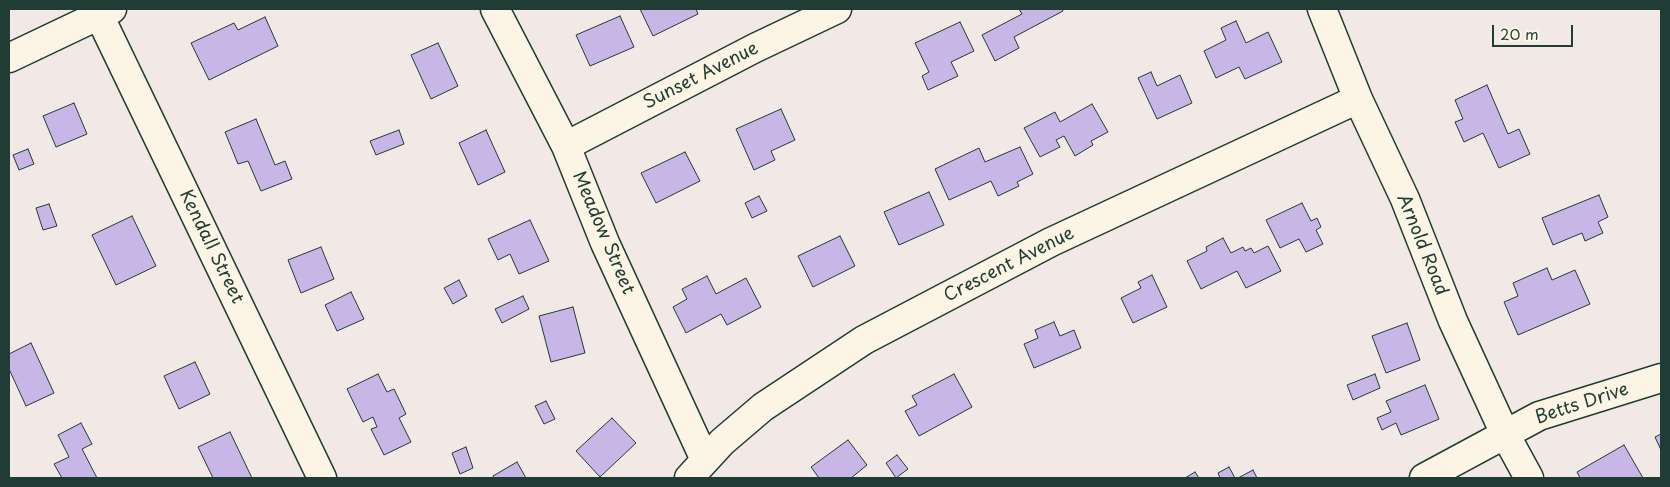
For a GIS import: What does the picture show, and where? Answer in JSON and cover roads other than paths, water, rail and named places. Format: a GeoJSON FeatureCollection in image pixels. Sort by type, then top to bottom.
{"type":"FeatureCollection","features":[{"type":"Feature","properties":{"kind":"street","name":"Meadow Street"},"geometry":{"type":"LineString","coordinates":[[495,9],[566,146],[697,469]]}},
{"type":"Feature","properties":{"kind":"street","name":"Sunset Avenue"},"geometry":{"type":"LineString","coordinates":[[566,146],[755,48],[838,9]]}},
{"type":"Feature","properties":{"kind":"street","name":"Arnold Road"},"geometry":{"type":"LineString","coordinates":[[1322,9],[1358,100],[1405,199],[1442,294],[1505,434],[1529,478]]}},
{"type":"Feature","properties":{"kind":"street"},"geometry":{"type":"LineString","coordinates":[[9,58],[106,12]]}},
{"type":"Feature","properties":{"kind":"street","name":"Kendall Street"},"geometry":{"type":"LineString","coordinates":[[106,12],[322,478]]}},
{"type":"Feature","properties":{"kind":"street","name":"Crescent Avenue"},"geometry":{"type":"LineString","coordinates":[[697,469],[722,442],[764,407],[864,340],[1051,242],[1358,100]]}},
{"type":"Feature","properties":{"kind":"street","name":"Betts Drive"},"geometry":{"type":"LineString","coordinates":[[1424,478],[1539,416],[1661,378]]}}]}
